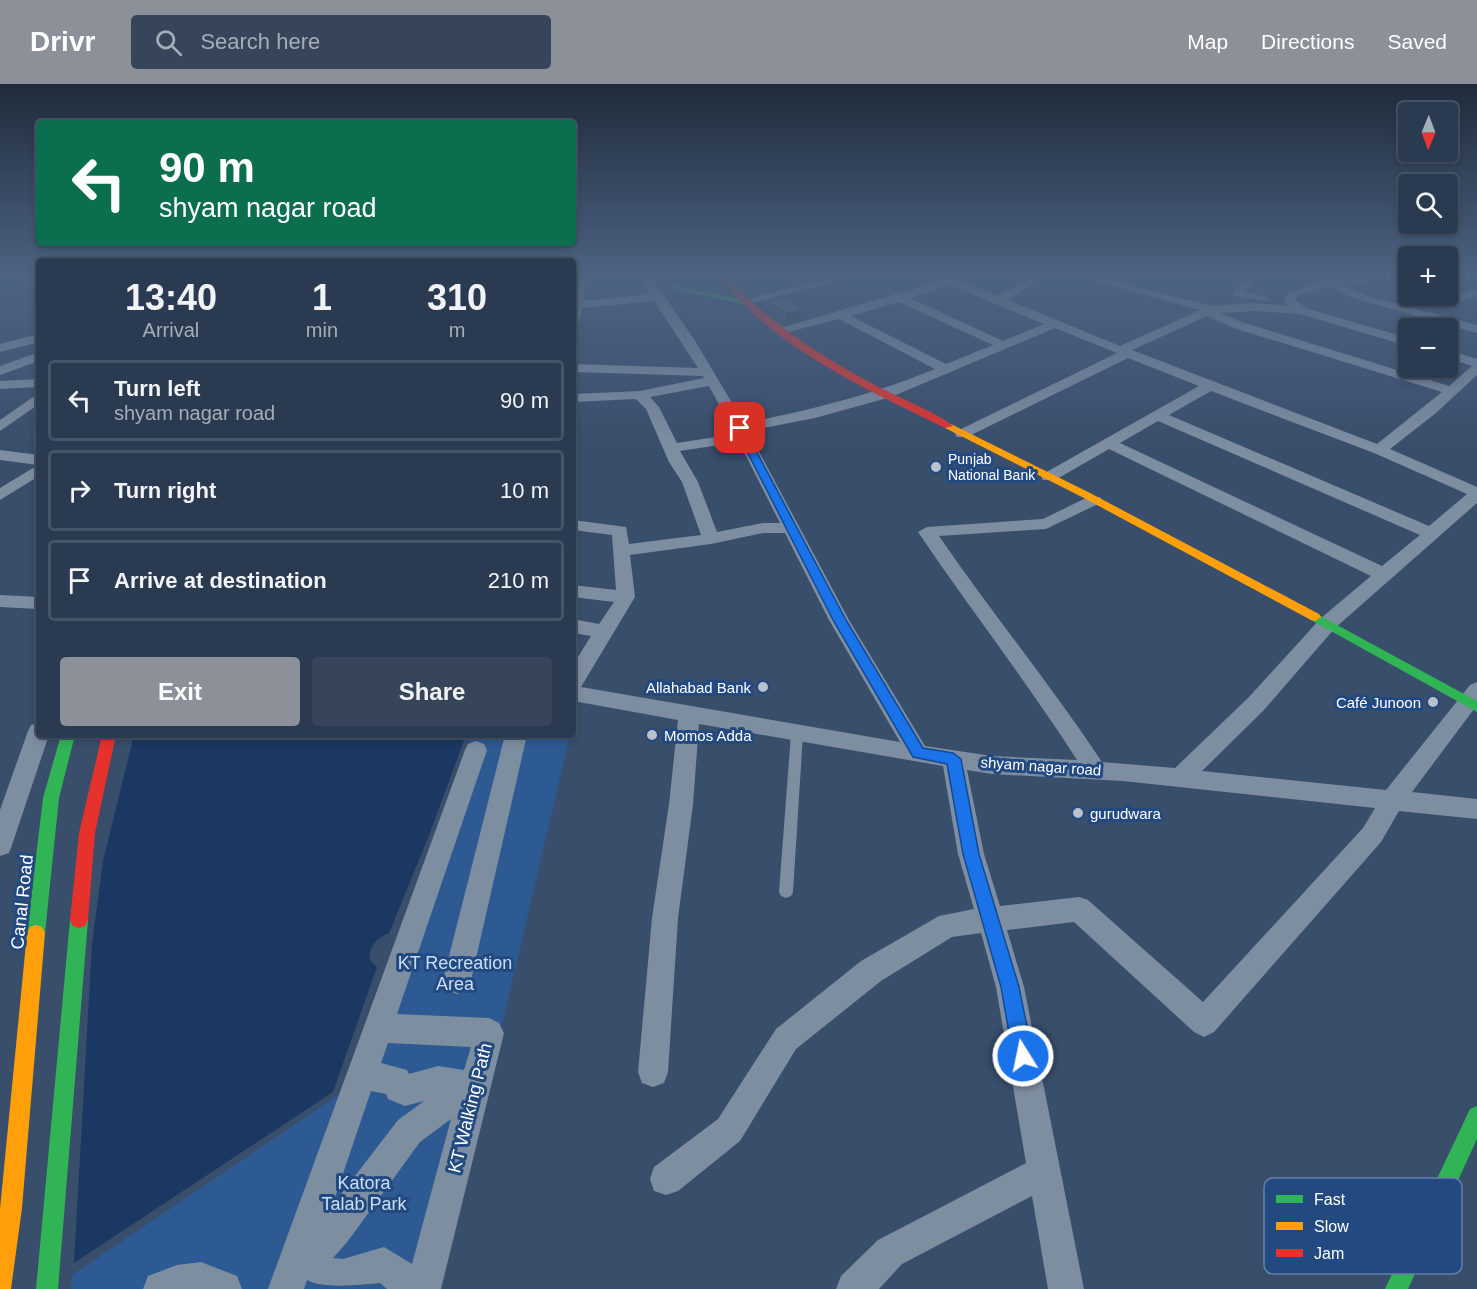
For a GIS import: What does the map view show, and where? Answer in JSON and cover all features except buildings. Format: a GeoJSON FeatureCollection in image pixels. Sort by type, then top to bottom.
{"type":"FeatureCollection","features":[{"type":"Feature","properties":{"kind":"main road"},"geometry":{"type":"LineString","coordinates":[[784,333],[797,343],[886,394],[1474,699]]}},
{"type":"Feature","properties":{"kind":"main road","name":"Canal Road"},"geometry":{"type":"LineString","coordinates":[[0,1289],[13,1196],[39,890],[51,798],[67,738]]}},
{"type":"Feature","properties":{"kind":"main road"},"geometry":{"type":"LineString","coordinates":[[47,1289],[87,833],[108,738]]}},
{"type":"Feature","properties":{"kind":"main road"},"geometry":{"type":"LineString","coordinates":[[1448,1178],[1477,1116]]}},
{"type":"Feature","properties":{"kind":"main road"},"geometry":{"type":"LineString","coordinates":[[1396,1289],[1403,1274]]}},
{"type":"Feature","properties":{"kind":"street"},"geometry":{"type":"LineString","coordinates":[[684,333],[742,432],[839,620],[918,753]]}},
{"type":"Feature","properties":{"kind":"street"},"geometry":{"type":"LineString","coordinates":[[876,333],[945,369]]}},
{"type":"Feature","properties":{"kind":"street"},"geometry":{"type":"LineString","coordinates":[[977,333],[1003,345]]}},
{"type":"Feature","properties":{"kind":"street"},"geometry":{"type":"LineString","coordinates":[[672,448],[815,414],[886,394],[1032,333]]}},
{"type":"Feature","properties":{"kind":"street"},"geometry":{"type":"LineString","coordinates":[[1077,333],[1379,450],[1477,494],[1328,622],[1256,704],[1180,777]]}},
{"type":"Feature","properties":{"kind":"street"},"geometry":{"type":"LineString","coordinates":[[962,434],[1159,333]]}},
{"type":"Feature","properties":{"kind":"street"},"geometry":{"type":"LineString","coordinates":[[1265,333],[1452,391]]}},
{"type":"Feature","properties":{"kind":"street"},"geometry":{"type":"LineString","coordinates":[[1378,333],[1398,339]]}},
{"type":"Feature","properties":{"kind":"street"},"geometry":{"type":"LineString","coordinates":[[0,348],[36,339]]}},
{"type":"Feature","properties":{"kind":"street"},"geometry":{"type":"LineString","coordinates":[[0,371],[36,357]]}},
{"type":"Feature","properties":{"kind":"street"},"geometry":{"type":"LineString","coordinates":[[1458,357],[1477,363]]}},
{"type":"Feature","properties":{"kind":"street"},"geometry":{"type":"LineString","coordinates":[[576,368],[709,376]]}},
{"type":"Feature","properties":{"kind":"street"},"geometry":{"type":"LineString","coordinates":[[1379,450],[1477,368]]}},
{"type":"Feature","properties":{"kind":"street"},"geometry":{"type":"LineString","coordinates":[[576,398],[640,395],[709,376]]}},
{"type":"Feature","properties":{"kind":"street"},"geometry":{"type":"LineString","coordinates":[[0,385],[36,383]]}},
{"type":"Feature","properties":{"kind":"street"},"geometry":{"type":"LineString","coordinates":[[1049,477],[1209,386]]}},
{"type":"Feature","properties":{"kind":"street"},"geometry":{"type":"LineString","coordinates":[[640,395],[652,407],[690,482],[711,539]]}},
{"type":"Feature","properties":{"kind":"street"},"geometry":{"type":"LineString","coordinates":[[0,427],[36,399]]}},
{"type":"Feature","properties":{"kind":"street"},"geometry":{"type":"LineString","coordinates":[[1157,415],[1433,534]]}},
{"type":"Feature","properties":{"kind":"street"},"geometry":{"type":"LineString","coordinates":[[1108,443],[1385,574]]}},
{"type":"Feature","properties":{"kind":"street"},"geometry":{"type":"LineString","coordinates":[[0,455],[36,460]]}},
{"type":"Feature","properties":{"kind":"street"},"geometry":{"type":"LineString","coordinates":[[0,495],[36,472]]}},
{"type":"Feature","properties":{"kind":"street"},"geometry":{"type":"LineString","coordinates":[[1094,500],[1046,524],[927,532],[970,597],[1053,704],[1095,770]]}},
{"type":"Feature","properties":{"kind":"street"},"geometry":{"type":"LineString","coordinates":[[576,525],[620,531],[626,597],[576,677]]}},
{"type":"Feature","properties":{"kind":"street"},"geometry":{"type":"LineString","coordinates":[[621,550],[711,539],[763,528],[792,528]]}},
{"type":"Feature","properties":{"kind":"street"},"geometry":{"type":"LineString","coordinates":[[576,591],[626,597]]}},
{"type":"Feature","properties":{"kind":"street"},"geometry":{"type":"LineString","coordinates":[[0,601],[31,603]]}},
{"type":"Feature","properties":{"kind":"street"},"geometry":{"type":"LineString","coordinates":[[0,609],[31,603]]}},
{"type":"Feature","properties":{"kind":"street"},"geometry":{"type":"LineString","coordinates":[[576,627],[604,632]]}},
{"type":"Feature","properties":{"kind":"street","name":"shyam nagar road"},"geometry":{"type":"LineString","coordinates":[[576,694],[797,734],[992,765],[1180,777],[1477,809]]}},
{"type":"Feature","properties":{"kind":"street"},"geometry":{"type":"LineString","coordinates":[[666,1179],[729,1130],[786,1039],[862,978],[948,925],[1079,909],[1204,1022],[1372,835],[1393,799],[1474,699]]}},
{"type":"Feature","properties":{"kind":"street"},"geometry":{"type":"LineString","coordinates":[[654,1072],[665,918],[681,804],[689,714]]}},
{"type":"Feature","properties":{"kind":"street"},"geometry":{"type":"LineString","coordinates":[[0,845],[37,738]]}},
{"type":"Feature","properties":{"kind":"street"},"geometry":{"type":"LineString","coordinates":[[457,980],[515,738]]}},
{"type":"Feature","properties":{"kind":"street"},"geometry":{"type":"LineString","coordinates":[[286,1289],[476,750]]}},
{"type":"Feature","properties":{"kind":"street"},"geometry":{"type":"LineString","coordinates":[[953,759],[971,854],[1010,987],[1066,1289]]}},
{"type":"Feature","properties":{"kind":"street","name":"KT Walking Path"},"geometry":{"type":"LineString","coordinates":[[378,1028],[489,1033],[414,1288]]}},
{"type":"Feature","properties":{"kind":"street"},"geometry":{"type":"LineString","coordinates":[[367,1076],[396,1081],[399,1088],[405,1091],[448,1081],[457,1082],[459,1086],[454,1097],[407,1133],[336,1229],[322,1242],[316,1253],[320,1270],[329,1278],[346,1279],[365,1267],[384,1265],[414,1288]]}},
{"type":"Feature","properties":{"kind":"street"},"geometry":{"type":"LineString","coordinates":[[854,1289],[890,1252],[1044,1172]]}},
{"type":"Feature","properties":{"kind":"street"},"geometry":{"type":"LineString","coordinates":[[161,1289],[197,1279],[206,1279],[224,1289]]}},
{"type":"Feature","properties":{"kind":"lane"},"geometry":{"type":"LineString","coordinates":[[786,892],[797,734]]}},
{"type":"Feature","properties":{"kind":"green space","name":"Katora Talab Park"},"geometry":{"type":"Polygon","coordinates":[[[471,738],[569,738],[440,1289],[71,1289],[72,1275],[340,1094],[471,738]]]}},
{"type":"Feature","properties":{"kind":"shaded area"},"geometry":{"type":"Polygon","coordinates":[[[133,738],[465,738],[428,838],[389,933],[377,940],[370,951],[370,960],[377,967],[333,1092],[74,1263],[92,944],[103,861],[133,738]]]}},
{"type":"Feature","properties":{"kind":"traffic: fast"},"geometry":{"type":"LineString","coordinates":[[1315,617],[1477,707]]}},
{"type":"Feature","properties":{"kind":"traffic: fast"},"geometry":{"type":"LineString","coordinates":[[36,933],[51,798],[67,738]]}},
{"type":"Feature","properties":{"kind":"traffic: fast"},"geometry":{"type":"LineString","coordinates":[[47,1289],[79,920]]}},
{"type":"Feature","properties":{"kind":"traffic: fast"},"geometry":{"type":"LineString","coordinates":[[1448,1178],[1477,1116]]}},
{"type":"Feature","properties":{"kind":"traffic: fast"},"geometry":{"type":"LineString","coordinates":[[1396,1289],[1403,1274]]}},
{"type":"Feature","properties":{"kind":"traffic: slow"},"geometry":{"type":"LineString","coordinates":[[948,426],[1086,495],[1315,617]]}},
{"type":"Feature","properties":{"kind":"traffic: slow"},"geometry":{"type":"LineString","coordinates":[[0,1289],[11,1208],[36,933]]}},
{"type":"Feature","properties":{"kind":"traffic: jam"},"geometry":{"type":"LineString","coordinates":[[783,333],[857,379],[948,426]]}},
{"type":"Feature","properties":{"kind":"traffic: jam"},"geometry":{"type":"LineString","coordinates":[[79,920],[87,833],[108,738]]}},
{"type":"Feature","properties":{"kind":"place","name":"Punjab National Bank"},"geometry":{"type":"Point","coordinates":[936,467]}},
{"type":"Feature","properties":{"kind":"place","name":"Allahabad Bank"},"geometry":{"type":"Point","coordinates":[763,687]}},
{"type":"Feature","properties":{"kind":"place","name":"Café Junoon"},"geometry":{"type":"Point","coordinates":[1433,702]}},
{"type":"Feature","properties":{"kind":"place","name":"Momos Adda"},"geometry":{"type":"Point","coordinates":[652,735]}},
{"type":"Feature","properties":{"kind":"place","name":"gurudwara"},"geometry":{"type":"Point","coordinates":[1078,813]}},
{"type":"Feature","properties":{"kind":"route"},"geometry":{"type":"LineString","coordinates":[[740,428],[839,620],[918,753],[953,759],[971,854],[1010,987],[1023,1056]]}},
{"type":"Feature","properties":{"kind":"park label","name":"KT Recreation Area"},"geometry":{"type":"Point","coordinates":[455,973]}}]}
